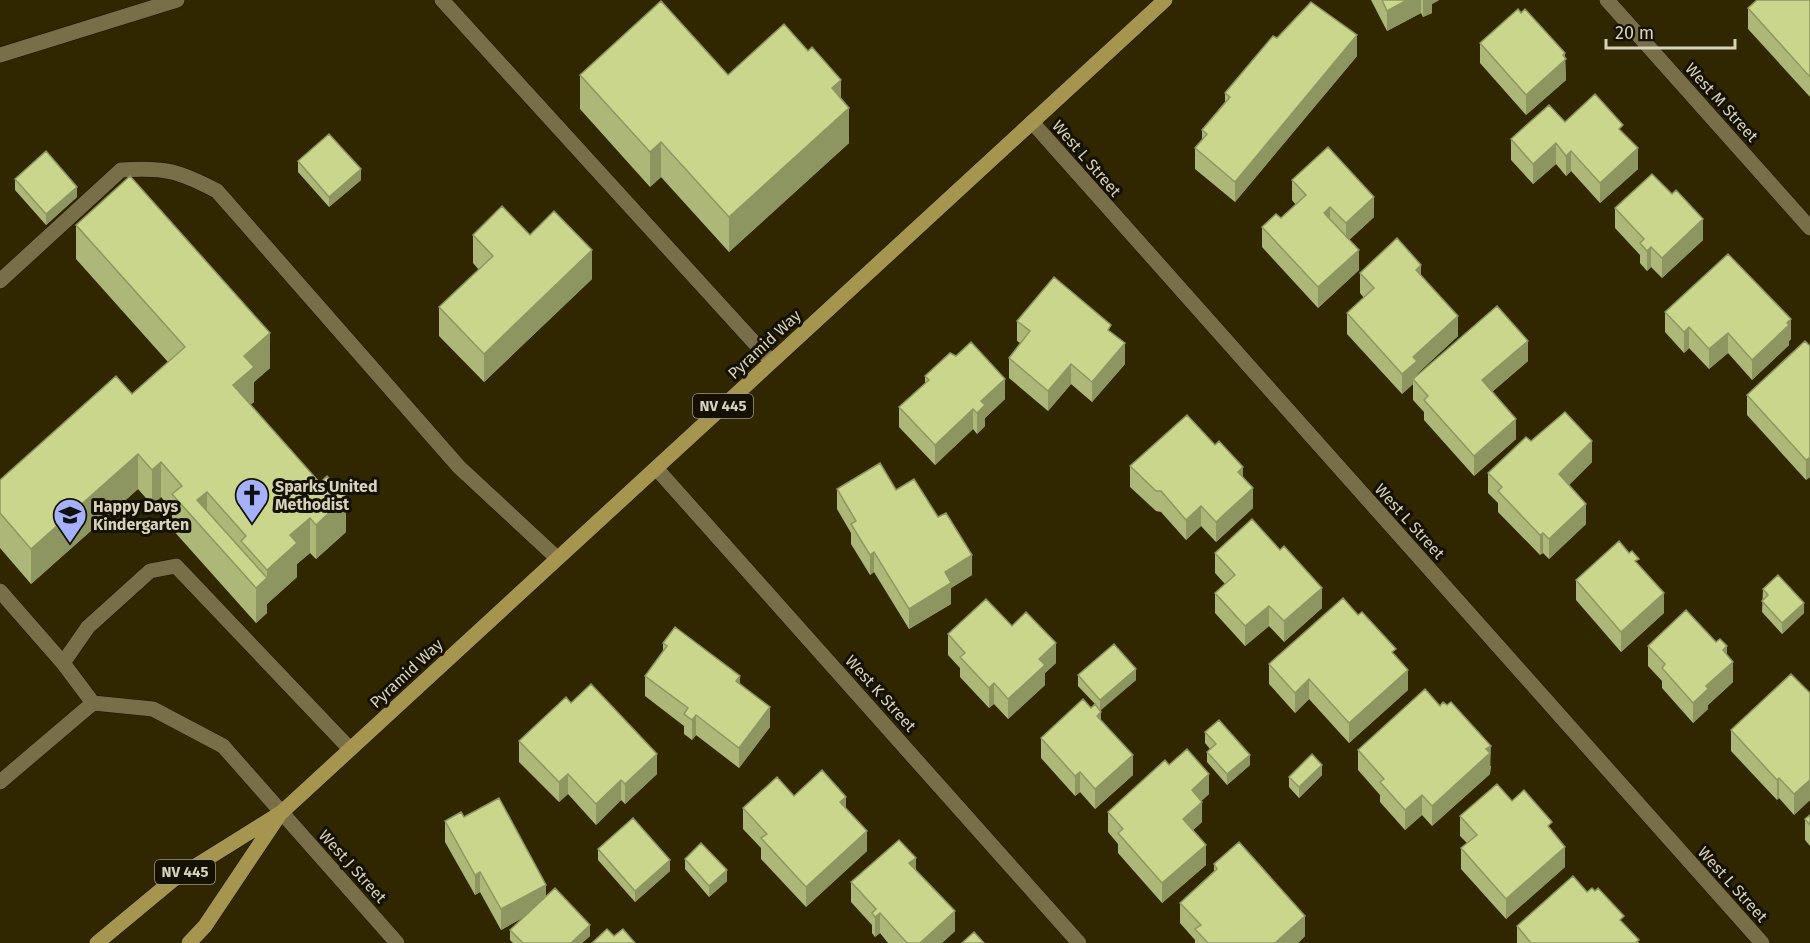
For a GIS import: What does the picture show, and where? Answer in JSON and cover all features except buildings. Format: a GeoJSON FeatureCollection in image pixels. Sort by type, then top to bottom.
{"type":"FeatureCollection","features":[{"type":"Feature","properties":{"kind":"main road","name":"Pyramid Way"},"geometry":{"type":"LineString","coordinates":[[97,943],[173,880],[282,812],[1165,0]]}},
{"type":"Feature","properties":{"kind":"main road","name":"Pyramid Way"},"geometry":{"type":"LineString","coordinates":[[189,943],[205,926],[282,812]]}},
{"type":"Feature","properties":{"kind":"street"},"geometry":{"type":"LineString","coordinates":[[0,55],[177,0]]}},
{"type":"Feature","properties":{"kind":"street"},"geometry":{"type":"LineString","coordinates":[[442,0],[771,361]]}},
{"type":"Feature","properties":{"kind":"street","name":"West M Street"},"geometry":{"type":"LineString","coordinates":[[1607,0],[1810,228]]}},
{"type":"Feature","properties":{"kind":"street","name":"West L Street"},"geometry":{"type":"LineString","coordinates":[[1032,123],[1762,943]]}},
{"type":"Feature","properties":{"kind":"street"},"geometry":{"type":"LineString","coordinates":[[0,281],[122,170],[144,168],[182,172],[217,191],[459,467],[557,558]]}},
{"type":"Feature","properties":{"kind":"street","name":"West K Street"},"geometry":{"type":"LineString","coordinates":[[656,468],[1079,943]]}},
{"type":"Feature","properties":{"kind":"street"},"geometry":{"type":"LineString","coordinates":[[63,663],[88,627],[150,572],[176,566],[350,749]]}},
{"type":"Feature","properties":{"kind":"street"},"geometry":{"type":"LineString","coordinates":[[0,591],[63,663],[93,703],[0,782]]}},
{"type":"Feature","properties":{"kind":"street","name":"West J Street"},"geometry":{"type":"LineString","coordinates":[[93,703],[153,709],[223,746],[397,943]]}},
{"type":"Feature","properties":{"kind":"place","name":"Sparks United Methodist"},"geometry":{"type":"Point","coordinates":[252,524]}},
{"type":"Feature","properties":{"kind":"place","name":"Happy Days Kindergarten"},"geometry":{"type":"Point","coordinates":[70,544]}}]}
